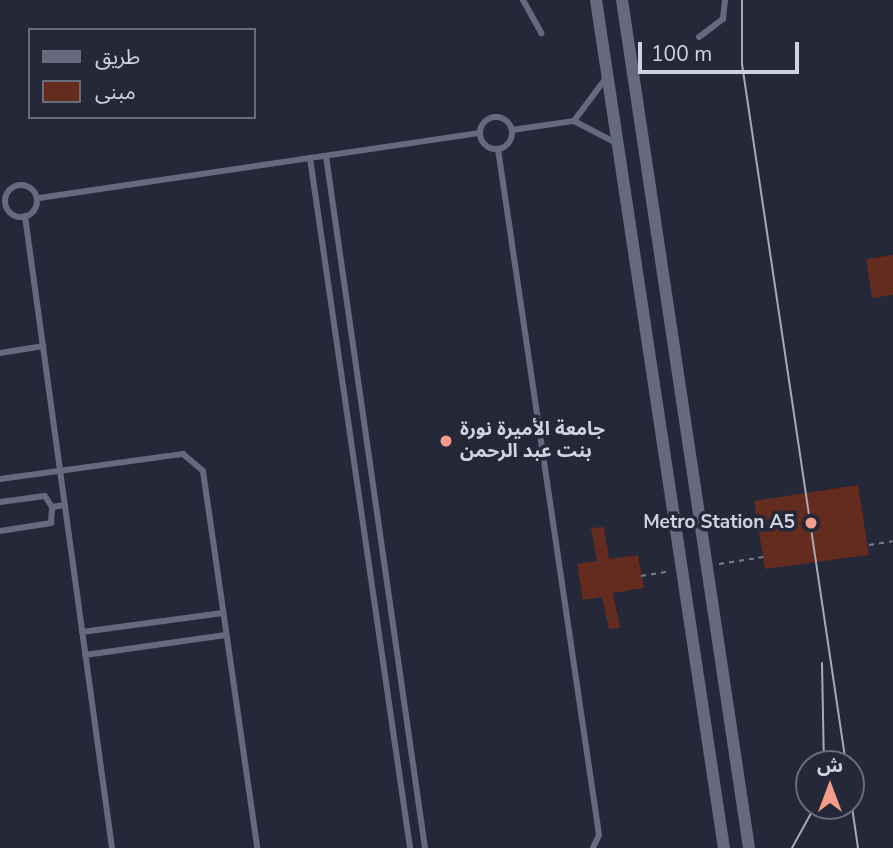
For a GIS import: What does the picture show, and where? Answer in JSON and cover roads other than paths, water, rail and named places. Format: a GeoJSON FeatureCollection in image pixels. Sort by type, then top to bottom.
{"type":"FeatureCollection","features":[{"type":"Feature","properties":{"kind":"street"},"geometry":{"type":"LineString","coordinates":[[596,0],[724,848]]}},
{"type":"Feature","properties":{"kind":"street"},"geometry":{"type":"LineString","coordinates":[[622,0],[749,848]]}},
{"type":"Feature","properties":{"kind":"lane"},"geometry":{"type":"LineString","coordinates":[[523,0],[541,33]]}},
{"type":"Feature","properties":{"kind":"lane"},"geometry":{"type":"LineString","coordinates":[[699,37],[723,19],[725,0]]}},
{"type":"Feature","properties":{"kind":"lane"},"geometry":{"type":"LineString","coordinates":[[574,121],[608,77]]}},
{"type":"Feature","properties":{"kind":"lane"},"geometry":{"type":"LineString","coordinates":[[112,848],[25,216],[39,198],[480,133],[492,118],[507,121],[512,130],[510,140],[498,149]]}},
{"type":"Feature","properties":{"kind":"lane"},"geometry":{"type":"LineString","coordinates":[[512,130],[574,121],[618,144]]}},
{"type":"Feature","properties":{"kind":"lane"},"geometry":{"type":"LineString","coordinates":[[480,133],[488,146],[498,149]]}},
{"type":"Feature","properties":{"kind":"lane"},"geometry":{"type":"LineString","coordinates":[[498,149],[599,835],[593,848]]}},
{"type":"Feature","properties":{"kind":"lane"},"geometry":{"type":"LineString","coordinates":[[326,156],[425,848]]}},
{"type":"Feature","properties":{"kind":"lane"},"geometry":{"type":"LineString","coordinates":[[310,158],[410,848]]}},
{"type":"Feature","properties":{"kind":"lane"},"geometry":{"type":"LineString","coordinates":[[25,216],[13,214],[3,201],[17,186],[27,186],[39,198]]}},
{"type":"Feature","properties":{"kind":"lane"},"geometry":{"type":"LineString","coordinates":[[0,352],[43,346]]}},
{"type":"Feature","properties":{"kind":"lane"},"geometry":{"type":"LineString","coordinates":[[0,479],[183,454],[203,471],[257,848]]}},
{"type":"Feature","properties":{"kind":"lane"},"geometry":{"type":"LineString","coordinates":[[0,502],[45,496],[52,507],[51,523],[0,531]]}},
{"type":"Feature","properties":{"kind":"lane"},"geometry":{"type":"LineString","coordinates":[[52,507],[65,505]]}},
{"type":"Feature","properties":{"kind":"lane"},"geometry":{"type":"LineString","coordinates":[[82,632],[223,613]]}},
{"type":"Feature","properties":{"kind":"lane"},"geometry":{"type":"LineString","coordinates":[[85,655],[226,635]]}},
{"type":"Feature","properties":{"kind":"tram line"},"geometry":{"type":"LineString","coordinates":[[742,0],[742,64],[844,750]]}},
{"type":"Feature","properties":{"kind":"tram line"},"geometry":{"type":"LineString","coordinates":[[822,663],[824,750]]}},
{"type":"Feature","properties":{"kind":"tram line"},"geometry":{"type":"LineString","coordinates":[[792,848],[807,820]]}},
{"type":"Feature","properties":{"kind":"tram line"},"geometry":{"type":"LineString","coordinates":[[854,820],[858,848]]}},
{"type":"Feature","properties":{"kind":"place","name":"جامعة الأميرة نورة بنت عبد الرحمن"},"geometry":{"type":"Point","coordinates":[446,441]}},
{"type":"Feature","properties":{"kind":"place","name":"Metro Station A5"},"geometry":{"type":"Point","coordinates":[811,523]}}]}
